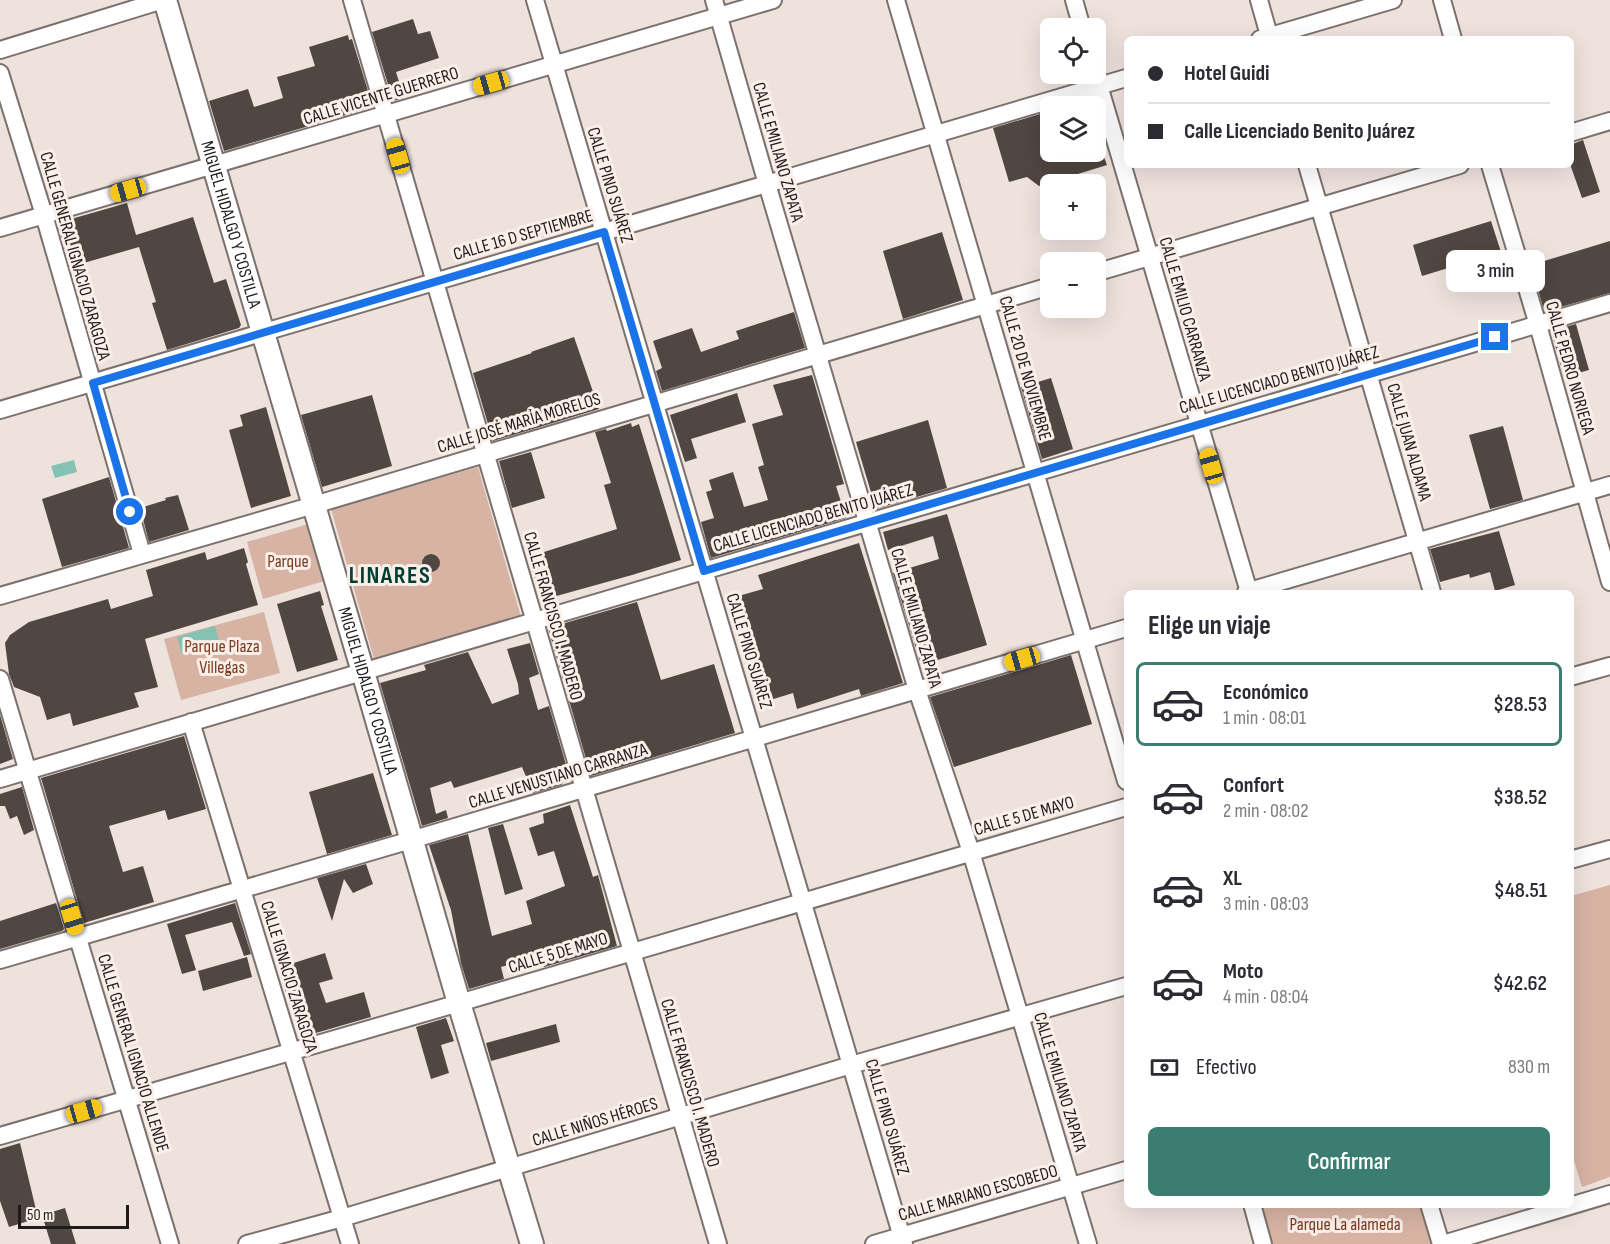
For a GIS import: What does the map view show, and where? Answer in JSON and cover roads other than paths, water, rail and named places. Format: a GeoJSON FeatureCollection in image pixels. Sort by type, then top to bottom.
{"type":"FeatureCollection","features":[{"type":"Feature","properties":{"kind":"main road","name":"MIGUEL HIDALGO Y COSTILLA"},"geometry":{"type":"LineString","coordinates":[[164,0],[532,1244]]}},
{"type":"Feature","properties":{"kind":"street"},"geometry":{"type":"LineString","coordinates":[[0,51],[164,0]]}},
{"type":"Feature","properties":{"kind":"street","name":"CALLE FRANCISCO I. MADERO"},"geometry":{"type":"LineString","coordinates":[[352,0],[718,1244]]}},
{"type":"Feature","properties":{"kind":"street","name":"CALLE PINO SUÁREZ"},"geometry":{"type":"LineString","coordinates":[[535,0],[903,1240]]}},
{"type":"Feature","properties":{"kind":"street","name":"CALLE VICENTE GUERRERO"},"geometry":{"type":"LineString","coordinates":[[0,228],[554,65],[717,8],[772,0]]}},
{"type":"Feature","properties":{"kind":"street","name":"CALLE 20 DE NOVIEMBRE"},"geometry":{"type":"LineString","coordinates":[[896,0],[1124,774]]}},
{"type":"Feature","properties":{"kind":"street"},"geometry":{"type":"LineString","coordinates":[[1074,0],[1079,18]]}},
{"type":"Feature","properties":{"kind":"street"},"geometry":{"type":"LineString","coordinates":[[1259,0],[1267,36]]}},
{"type":"Feature","properties":{"kind":"street"},"geometry":{"type":"LineString","coordinates":[[1274,36],[1393,0]]}},
{"type":"Feature","properties":{"kind":"street"},"geometry":{"type":"LineString","coordinates":[[1442,0],[1452,36]]}},
{"type":"Feature","properties":{"kind":"street","name":"CALLE EMILIANO ZAPATA"},"geometry":{"type":"LineString","coordinates":[[717,8],[917,690],[971,852],[1088,1244]]}},
{"type":"Feature","properties":{"kind":"street","name":"CALLE GENERAL IGNACIO ZARAGOZA"},"geometry":{"type":"LineString","coordinates":[[0,73],[44,215],[142,554]]}},
{"type":"Feature","properties":{"kind":"street","name":"CALLE 16 D SEPTIEMBRE"},"geometry":{"type":"LineString","coordinates":[[1106,79],[1124,78]]}},
{"type":"Feature","properties":{"kind":"street","name":"CALLE 16 D SEPTIEMBRE"},"geometry":{"type":"LineString","coordinates":[[0,410],[936,134],[1082,84]]}},
{"type":"Feature","properties":{"kind":"street","name":"CALLE EMILIO CARRANZA"},"geometry":{"type":"LineString","coordinates":[[1098,84],[1247,590]]}},
{"type":"Feature","properties":{"kind":"street"},"geometry":{"type":"LineString","coordinates":[[1574,131],[1610,121]]}},
{"type":"Feature","properties":{"kind":"street","name":"CALLE JUAN ALDAMA"},"geometry":{"type":"LineString","coordinates":[[1308,168],[1431,590]]}},
{"type":"Feature","properties":{"kind":"street"},"geometry":{"type":"LineString","coordinates":[[1106,270],[1450,168]]}},
{"type":"Feature","properties":{"kind":"street","name":"CALLE PEDRO NORIEGA"},"geometry":{"type":"LineString","coordinates":[[1491,168],[1538,324],[1610,582]]}},
{"type":"Feature","properties":{"kind":"street","name":"CALLE JOSÉ MARÍA MORELOS"},"geometry":{"type":"LineString","coordinates":[[0,596],[1040,289]]}},
{"type":"Feature","properties":{"kind":"street","name":"CALLE LICENCIADO BENITO JUÁREZ"},"geometry":{"type":"LineString","coordinates":[[0,779],[1610,303]]}},
{"type":"Feature","properties":{"kind":"street"},"geometry":{"type":"LineString","coordinates":[[1255,590],[1610,485]]}},
{"type":"Feature","properties":{"kind":"street","name":"CALLE VENUSTIANO CARRANZA"},"geometry":{"type":"LineString","coordinates":[[0,960],[1124,629]]}},
{"type":"Feature","properties":{"kind":"street"},"geometry":{"type":"LineString","coordinates":[[1574,676],[1610,666]]}},
{"type":"Feature","properties":{"kind":"street","name":"CALLE GENERAL IGNACIO ALLENDE"},"geometry":{"type":"LineString","coordinates":[[0,679],[170,1244]]}},
{"type":"Feature","properties":{"kind":"street","name":"CALLE IGNACIO ZARAGOZA"},"geometry":{"type":"LineString","coordinates":[[191,722],[350,1244]]}},
{"type":"Feature","properties":{"kind":"street","name":"CALLE 5 DE MAYO"},"geometry":{"type":"LineString","coordinates":[[0,1136],[1124,808]]}},
{"type":"Feature","properties":{"kind":"street"},"geometry":{"type":"LineString","coordinates":[[1574,859],[1610,849]]}},
{"type":"Feature","properties":{"kind":"street","name":"CALLE NIÑOS HÉROES"},"geometry":{"type":"LineString","coordinates":[[247,1244],[342,1218],[851,1065],[1124,987]]}},
{"type":"Feature","properties":{"kind":"street","name":"CALLE MARIANO ESCOBEDO"},"geometry":{"type":"LineString","coordinates":[[874,1244],[903,1240],[1124,1171]]}},
{"type":"Feature","properties":{"kind":"street"},"geometry":{"type":"LineString","coordinates":[[1574,1205],[1610,1194]]}},
{"type":"Feature","properties":{"kind":"street"},"geometry":{"type":"LineString","coordinates":[[1253,1208],[1263,1244]]}},
{"type":"Feature","properties":{"kind":"street"},"geometry":{"type":"LineString","coordinates":[[1430,1208],[1442,1244],[1563,1208]]}},
{"type":"Feature","properties":{"kind":"water"},"geometry":{"type":"Polygon","coordinates":[[[74,460],[77,472],[55,478],[51,466],[74,460]]]}},
{"type":"Feature","properties":{"kind":"water"},"geometry":{"type":"Polygon","coordinates":[[[215,626],[220,645],[182,655],[177,637],[215,626]]]}},
{"type":"Feature","properties":{"kind":"district","name":"LINARES"},"geometry":{"type":"Point","coordinates":[390,575]}},
{"type":"Feature","properties":{"kind":"park label","name":"Parque"},"geometry":{"type":"Point","coordinates":[288,561]}},
{"type":"Feature","properties":{"kind":"park label","name":"Parque Plaza Villegas"},"geometry":{"type":"Point","coordinates":[222,656]}},
{"type":"Feature","properties":{"kind":"park label","name":"Parque La alameda"},"geometry":{"type":"Point","coordinates":[1345,1224]}}]}
